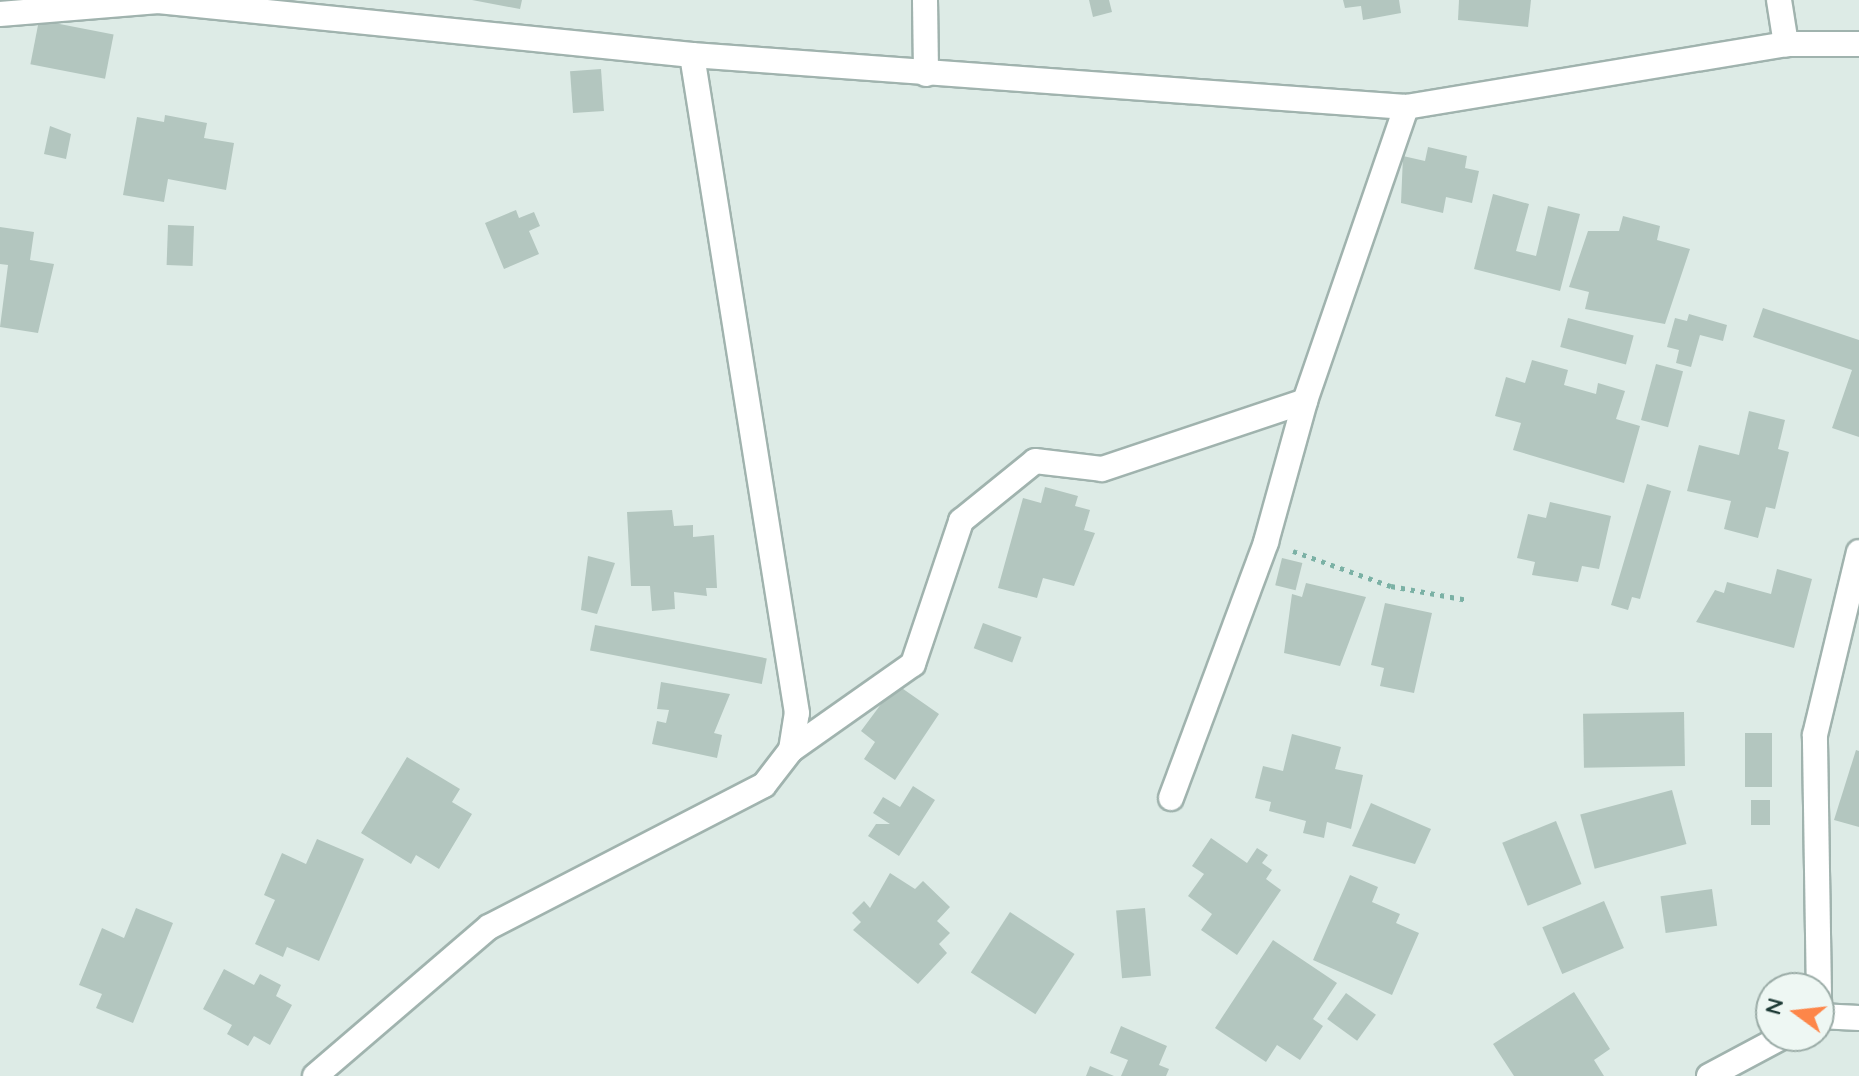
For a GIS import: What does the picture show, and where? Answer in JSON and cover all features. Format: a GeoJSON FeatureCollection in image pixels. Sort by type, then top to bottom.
{"type":"FeatureCollection","features":[{"type":"Feature","properties":{"kind":"street"},"geometry":{"type":"LineString","coordinates":[[925,0],[926,74]]}},
{"type":"Feature","properties":{"kind":"street"},"geometry":{"type":"LineString","coordinates":[[1779,0],[1786,44]]}},
{"type":"Feature","properties":{"kind":"street"},"geometry":{"type":"LineString","coordinates":[[0,14],[158,1],[692,55],[1406,107],[1786,44],[1859,44]]}},
{"type":"Feature","properties":{"kind":"street"},"geometry":{"type":"LineString","coordinates":[[692,55],[793,684],[791,750]]}},
{"type":"Feature","properties":{"kind":"street"},"geometry":{"type":"LineString","coordinates":[[1171,798],[1266,542],[1305,401],[1406,107]]}},
{"type":"Feature","properties":{"kind":"street"},"geometry":{"type":"LineString","coordinates":[[315,1076],[489,927],[764,785],[791,750],[913,664],[961,521],[1035,461],[1102,469],[1305,401]]}},
{"type":"Feature","properties":{"kind":"street"},"geometry":{"type":"LineString","coordinates":[[1819,972],[1815,735],[1859,552]]}},
{"type":"Feature","properties":{"kind":"street"},"geometry":{"type":"LineString","coordinates":[[1835,1017],[1859,1018]]}},
{"type":"Feature","properties":{"kind":"street"},"geometry":{"type":"LineString","coordinates":[[1709,1076],[1755,1051]]}},
{"type":"Feature","properties":{"kind":"path"},"geometry":{"type":"LineString","coordinates":[[1266,542],[1391,586],[1468,600]]}},
{"type":"Feature","properties":{"kind":"building"},"geometry":{"type":"Polygon","coordinates":[[[472,0],[522,0],[520,9],[472,0]]]}},
{"type":"Feature","properties":{"kind":"building"},"geometry":{"type":"Polygon","coordinates":[[[1089,0],[1109,0],[1112,12],[1093,17],[1089,0]]]}},
{"type":"Feature","properties":{"kind":"building"},"geometry":{"type":"Polygon","coordinates":[[[1343,0],[1399,0],[1401,13],[1363,20],[1361,6],[1345,8],[1343,0]]]}},
{"type":"Feature","properties":{"kind":"building"},"geometry":{"type":"Polygon","coordinates":[[[1459,0],[1531,0],[1528,27],[1458,20],[1459,0]]]}},
{"type":"Feature","properties":{"kind":"building"},"geometry":{"type":"Polygon","coordinates":[[[39,20],[114,35],[105,79],[30,64],[39,20]]]}},
{"type":"Feature","properties":{"kind":"building"},"geometry":{"type":"Polygon","coordinates":[[[601,69],[604,111],[573,113],[570,71],[601,69]]]}},
{"type":"Feature","properties":{"kind":"building"},"geometry":{"type":"Polygon","coordinates":[[[165,115],[207,123],[204,138],[234,143],[226,190],[168,179],[164,202],[123,195],[137,117],[164,122],[165,115]]]}},
{"type":"Feature","properties":{"kind":"building"},"geometry":{"type":"Polygon","coordinates":[[[50,126],[71,134],[66,159],[44,154],[50,126]]]}},
{"type":"Feature","properties":{"kind":"building"},"geometry":{"type":"Polygon","coordinates":[[[1428,147],[1467,156],[1465,168],[1479,171],[1472,203],[1446,197],[1443,213],[1401,203],[1403,156],[1425,161],[1428,147]]]}},
{"type":"Feature","properties":{"kind":"building"},"geometry":{"type":"Polygon","coordinates":[[[1493,194],[1529,204],[1516,251],[1536,256],[1548,206],[1580,214],[1560,291],[1474,269],[1493,194]]]}},
{"type":"Feature","properties":{"kind":"building"},"geometry":{"type":"Polygon","coordinates":[[[516,210],[519,218],[534,212],[540,226],[529,231],[539,254],[504,269],[485,223],[516,210]]]}},
{"type":"Feature","properties":{"kind":"building"},"geometry":{"type":"Polygon","coordinates":[[[1623,216],[1660,226],[1657,240],[1690,249],[1665,324],[1585,309],[1589,292],[1569,287],[1588,231],[1619,231],[1623,216]]]}},
{"type":"Feature","properties":{"kind":"building"},"geometry":{"type":"Polygon","coordinates":[[[168,225],[194,226],[193,266],[167,265],[168,225]]]}},
{"type":"Feature","properties":{"kind":"building"},"geometry":{"type":"Polygon","coordinates":[[[0,227],[34,232],[30,260],[54,264],[38,333],[0,327],[8,265],[0,264],[0,227]]]}},
{"type":"Feature","properties":{"kind":"building"},"geometry":{"type":"Polygon","coordinates":[[[1763,308],[1859,340],[1859,437],[1832,428],[1852,370],[1753,337],[1763,308]]]}},
{"type":"Feature","properties":{"kind":"building"},"geometry":{"type":"Polygon","coordinates":[[[1689,314],[1727,325],[1723,341],[1700,335],[1691,367],[1676,363],[1679,350],[1667,347],[1675,318],[1687,321],[1689,314]]]}},
{"type":"Feature","properties":{"kind":"building"},"geometry":{"type":"Polygon","coordinates":[[[1568,318],[1634,336],[1626,365],[1560,347],[1568,318]]]}},
{"type":"Feature","properties":{"kind":"building"},"geometry":{"type":"Polygon","coordinates":[[[1532,360],[1568,370],[1564,385],[1596,394],[1598,383],[1625,391],[1616,419],[1640,426],[1624,483],[1513,450],[1521,423],[1495,416],[1506,377],[1525,383],[1532,360]]]}},
{"type":"Feature","properties":{"kind":"building"},"geometry":{"type":"Polygon","coordinates":[[[1656,364],[1683,371],[1668,427],[1641,420],[1656,364]]]}},
{"type":"Feature","properties":{"kind":"building"},"geometry":{"type":"Polygon","coordinates":[[[1749,411],[1785,420],[1778,449],[1789,452],[1775,509],[1766,507],[1758,538],[1724,529],[1731,501],[1687,491],[1699,445],[1739,455],[1749,411]]]}},
{"type":"Feature","properties":{"kind":"building"},"geometry":{"type":"Polygon","coordinates":[[[1647,484],[1671,491],[1640,599],[1632,597],[1628,610],[1611,605],[1647,484]]]}},
{"type":"Feature","properties":{"kind":"building"},"geometry":{"type":"Polygon","coordinates":[[[1045,487],[1078,496],[1075,506],[1090,510],[1084,530],[1095,533],[1074,586],[1043,578],[1037,598],[998,588],[1023,498],[1041,503],[1045,487]]]}},
{"type":"Feature","properties":{"kind":"building"},"geometry":{"type":"Polygon","coordinates":[[[1550,502],[1611,516],[1599,569],[1582,566],[1578,582],[1532,575],[1535,562],[1517,558],[1528,514],[1546,518],[1550,502]]]}},
{"type":"Feature","properties":{"kind":"building"},"geometry":{"type":"Polygon","coordinates":[[[672,510],[674,526],[693,525],[693,537],[714,535],[717,588],[706,588],[707,596],[674,592],[675,609],[652,611],[650,586],[631,586],[627,512],[672,510]]]}},
{"type":"Feature","properties":{"kind":"building"},"geometry":{"type":"Polygon","coordinates":[[[588,556],[615,563],[597,614],[581,610],[588,556]]]}},
{"type":"Feature","properties":{"kind":"building"},"geometry":{"type":"Polygon","coordinates":[[[1282,558],[1302,563],[1296,590],[1275,585],[1282,558]]]}},
{"type":"Feature","properties":{"kind":"building"},"geometry":{"type":"Polygon","coordinates":[[[1777,569],[1812,579],[1794,648],[1696,622],[1715,590],[1724,593],[1727,582],[1771,594],[1777,569]]]}},
{"type":"Feature","properties":{"kind":"building"},"geometry":{"type":"Polygon","coordinates":[[[1306,583],[1366,597],[1340,666],[1284,653],[1292,594],[1302,597],[1306,583]]]}},
{"type":"Feature","properties":{"kind":"building"},"geometry":{"type":"Polygon","coordinates":[[[1385,603],[1432,613],[1414,693],[1380,686],[1384,668],[1371,665],[1385,603]]]}},
{"type":"Feature","properties":{"kind":"building"},"geometry":{"type":"Polygon","coordinates":[[[983,623],[1022,637],[1012,662],[974,648],[983,623]]]}},
{"type":"Feature","properties":{"kind":"building"},"geometry":{"type":"Polygon","coordinates":[[[595,625],[767,658],[762,684],[590,651],[595,625]]]}},
{"type":"Feature","properties":{"kind":"building"},"geometry":{"type":"Polygon","coordinates":[[[661,682],[730,694],[714,733],[722,735],[717,758],[652,744],[657,721],[666,723],[669,710],[657,709],[661,682]]]}},
{"type":"Feature","properties":{"kind":"building"},"geometry":{"type":"Polygon","coordinates":[[[896,684],[939,714],[895,780],[864,759],[875,742],[861,731],[896,684]]]}},
{"type":"Feature","properties":{"kind":"building"},"geometry":{"type":"Polygon","coordinates":[[[1684,712],[1685,766],[1584,768],[1583,714],[1684,712]]]}},
{"type":"Feature","properties":{"kind":"building"},"geometry":{"type":"Polygon","coordinates":[[[1745,733],[1772,733],[1772,787],[1745,787],[1745,733]]]}},
{"type":"Feature","properties":{"kind":"building"},"geometry":{"type":"Polygon","coordinates":[[[1292,734],[1341,747],[1335,769],[1363,775],[1351,829],[1327,822],[1324,838],[1303,833],[1306,821],[1269,811],[1271,802],[1255,798],[1263,766],[1283,771],[1292,734]]]}},
{"type":"Feature","properties":{"kind":"building"},"geometry":{"type":"Polygon","coordinates":[[[1856,750],[1859,751],[1859,827],[1834,820],[1856,750]]]}},
{"type":"Feature","properties":{"kind":"building"},"geometry":{"type":"Polygon","coordinates":[[[407,757],[460,789],[452,802],[472,814],[439,869],[416,855],[411,864],[361,833],[407,757]]]}},
{"type":"Feature","properties":{"kind":"building"},"geometry":{"type":"Polygon","coordinates":[[[913,786],[935,800],[899,856],[868,836],[876,824],[890,824],[873,813],[883,797],[900,807],[913,786]]]}},
{"type":"Feature","properties":{"kind":"building"},"geometry":{"type":"Polygon","coordinates":[[[1672,790],[1686,844],[1595,869],[1580,815],[1672,790]]]}},
{"type":"Feature","properties":{"kind":"building"},"geometry":{"type":"Polygon","coordinates":[[[1751,800],[1770,800],[1770,825],[1751,825],[1751,800]]]}},
{"type":"Feature","properties":{"kind":"building"},"geometry":{"type":"Polygon","coordinates":[[[1371,803],[1431,829],[1415,864],[1352,846],[1371,803]]]}},
{"type":"Feature","properties":{"kind":"building"},"geometry":{"type":"Polygon","coordinates":[[[1556,821],[1581,884],[1528,906],[1502,843],[1556,821]]]}},
{"type":"Feature","properties":{"kind":"building"},"geometry":{"type":"Polygon","coordinates":[[[1211,838],[1247,863],[1257,848],[1268,855],[1262,863],[1272,870],[1266,879],[1281,890],[1237,955],[1201,930],[1212,914],[1188,896],[1204,874],[1192,866],[1211,838]]]}},
{"type":"Feature","properties":{"kind":"building"},"geometry":{"type":"Polygon","coordinates":[[[317,839],[364,859],[319,961],[287,947],[283,957],[255,944],[275,900],[264,895],[282,853],[306,864],[317,839]]]}},
{"type":"Feature","properties":{"kind":"building"},"geometry":{"type":"Polygon","coordinates":[[[890,873],[915,889],[923,881],[950,907],[937,921],[950,933],[939,944],[947,953],[918,984],[853,930],[861,922],[852,913],[864,901],[870,908],[890,873]]]}},
{"type":"Feature","properties":{"kind":"building"},"geometry":{"type":"Polygon","coordinates":[[[1350,875],[1378,887],[1372,902],[1400,914],[1396,923],[1419,933],[1392,995],[1313,960],[1350,875]]]}},
{"type":"Feature","properties":{"kind":"building"},"geometry":{"type":"Polygon","coordinates":[[[1712,889],[1717,926],[1666,933],[1661,896],[1712,889]]]}},
{"type":"Feature","properties":{"kind":"building"},"geometry":{"type":"Polygon","coordinates":[[[1604,901],[1624,948],[1562,974],[1542,927],[1604,901]]]}},
{"type":"Feature","properties":{"kind":"building"},"geometry":{"type":"Polygon","coordinates":[[[136,908],[173,923],[133,1023],[96,1008],[102,994],[79,985],[102,928],[124,938],[136,908]]]}},
{"type":"Feature","properties":{"kind":"building"},"geometry":{"type":"Polygon","coordinates":[[[1145,908],[1151,976],[1122,978],[1116,911],[1145,908]]]}},
{"type":"Feature","properties":{"kind":"building"},"geometry":{"type":"Polygon","coordinates":[[[1010,912],[1075,954],[1035,1014],[971,972],[1010,912]]]}},
{"type":"Feature","properties":{"kind":"building"},"geometry":{"type":"Polygon","coordinates":[[[1273,940],[1337,983],[1313,1019],[1323,1026],[1300,1060],[1277,1045],[1266,1062],[1215,1028],[1273,940]]]}},
{"type":"Feature","properties":{"kind":"building"},"geometry":{"type":"Polygon","coordinates":[[[224,969],[254,985],[260,974],[281,985],[276,996],[292,1005],[270,1045],[254,1036],[248,1046],[227,1034],[232,1025],[203,1009],[224,969]]]}},
{"type":"Feature","properties":{"kind":"building"},"geometry":{"type":"Polygon","coordinates":[[[1574,992],[1610,1049],[1594,1060],[1604,1076],[1514,1076],[1493,1044],[1574,992]]]}},
{"type":"Feature","properties":{"kind":"building"},"geometry":{"type":"Polygon","coordinates":[[[1346,993],[1376,1015],[1357,1041],[1327,1019],[1346,993]]]}},
{"type":"Feature","properties":{"kind":"building"},"geometry":{"type":"Polygon","coordinates":[[[1121,1026],[1167,1046],[1159,1065],[1169,1069],[1166,1076],[1121,1076],[1128,1060],[1110,1053],[1121,1026]]]}},
{"type":"Feature","properties":{"kind":"building"},"geometry":{"type":"Polygon","coordinates":[[[1090,1066],[1114,1076],[1086,1076],[1090,1066]]]}}]}
